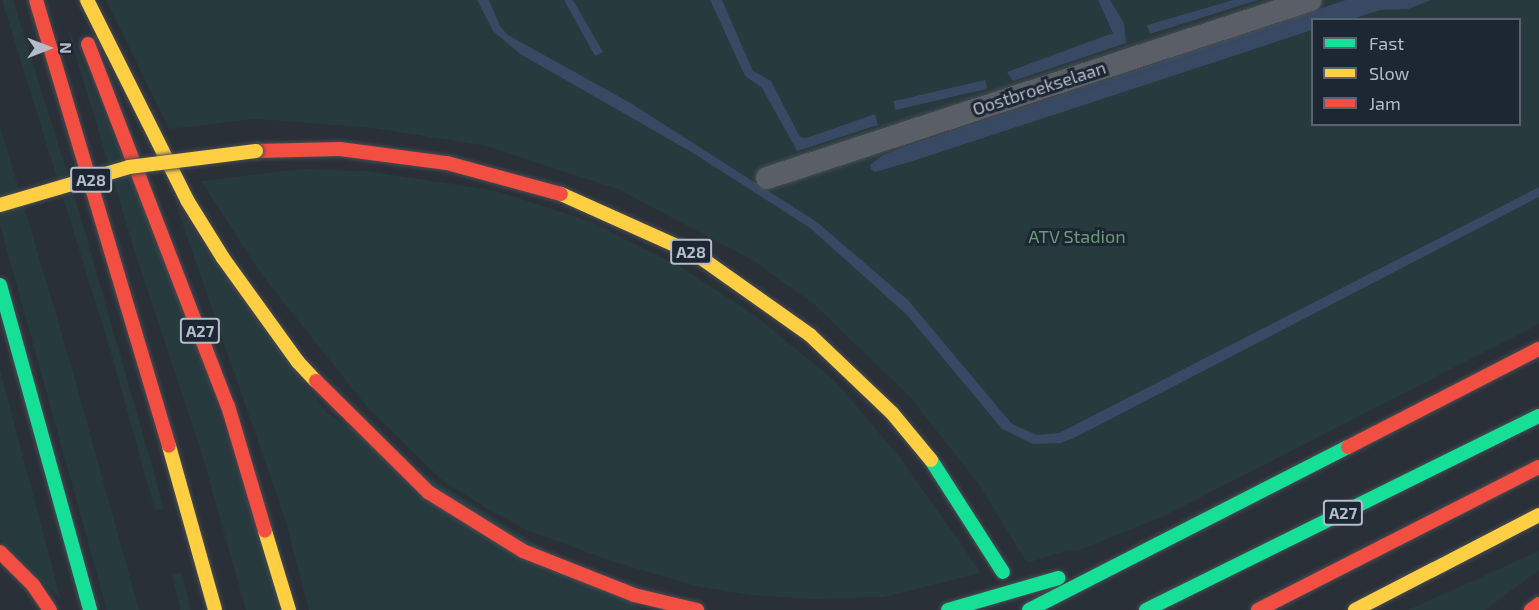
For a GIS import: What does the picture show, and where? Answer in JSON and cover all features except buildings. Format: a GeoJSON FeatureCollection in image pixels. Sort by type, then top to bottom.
{"type":"FeatureCollection","features":[{"type":"Feature","properties":{"kind":"highway","name":"A28"},"geometry":{"type":"LineString","coordinates":[[36,0],[145,359],[215,610]]}},
{"type":"Feature","properties":{"kind":"highway","name":"A27"},"geometry":{"type":"LineString","coordinates":[[72,0],[228,406],[289,610]]}},
{"type":"Feature","properties":{"kind":"highway"},"geometry":{"type":"LineString","coordinates":[[87,0],[187,200],[223,258],[298,362],[385,453],[428,492],[523,551],[634,595],[697,610]]}},
{"type":"Feature","properties":{"kind":"highway","name":"A28"},"geometry":{"type":"LineString","coordinates":[[0,205],[129,167],[256,151],[340,149],[458,166],[524,181],[595,206],[697,255],[810,335],[892,413],[941,471],[1003,572]]}},
{"type":"Feature","properties":{"kind":"highway"},"geometry":{"type":"LineString","coordinates":[[0,285],[90,610]]}},
{"type":"Feature","properties":{"kind":"highway"},"geometry":{"type":"LineString","coordinates":[[1029,610],[1157,547],[1539,349]]}},
{"type":"Feature","properties":{"kind":"highway","name":"A27"},"geometry":{"type":"LineString","coordinates":[[1146,610],[1539,416]]}},
{"type":"Feature","properties":{"kind":"highway"},"geometry":{"type":"LineString","coordinates":[[1258,610],[1539,467]]}},
{"type":"Feature","properties":{"kind":"highway"},"geometry":{"type":"LineString","coordinates":[[1355,610],[1539,515]]}},
{"type":"Feature","properties":{"kind":"highway"},"geometry":{"type":"LineString","coordinates":[[948,610],[988,601],[1157,547]]}},
{"type":"Feature","properties":{"kind":"highway"},"geometry":{"type":"LineString","coordinates":[[0,552],[33,585],[50,610]]}},
{"type":"Feature","properties":{"kind":"highway"},"geometry":{"type":"LineString","coordinates":[[1531,610],[1539,604]]}},
{"type":"Feature","properties":{"kind":"street","name":"Oostbroekselaan"},"geometry":{"type":"LineString","coordinates":[[767,178],[1311,0]]}},
{"type":"Feature","properties":{"kind":"green space"},"geometry":{"type":"Polygon","coordinates":[[[2,0],[13,0],[76,201],[164,508],[155,511],[112,356],[2,0]]]}},
{"type":"Feature","properties":{"kind":"green space"},"geometry":{"type":"Polygon","coordinates":[[[106,0],[477,0],[493,31],[520,54],[693,153],[810,228],[907,315],[1002,429],[1014,437],[1076,437],[1539,197],[1539,324],[1164,516],[1077,551],[1068,550],[1027,563],[980,486],[910,397],[815,305],[752,260],[620,190],[487,146],[373,128],[257,119],[169,129],[106,0]]]}},
{"type":"Feature","properties":{"kind":"green space","name":"ATV Stadion"},"geometry":{"type":"Polygon","coordinates":[[[489,0],[564,0],[595,56],[602,52],[573,0],[710,0],[745,76],[762,88],[797,151],[869,116],[806,138],[800,137],[771,82],[753,71],[722,0],[1098,0],[1113,33],[1089,44],[1126,43],[1110,0],[1233,0],[1147,25],[1150,34],[1258,0],[1539,0],[1539,187],[1059,433],[1037,435],[1012,425],[908,300],[817,222],[629,102],[508,35],[500,26],[489,0]]]}},
{"type":"Feature","properties":{"kind":"green space"},"geometry":{"type":"Polygon","coordinates":[[[67,26],[180,295],[283,610],[246,610],[201,451],[134,249],[67,26]]]}},
{"type":"Feature","properties":{"kind":"green space"},"geometry":{"type":"Polygon","coordinates":[[[0,126],[69,358],[139,610],[107,610],[0,225],[0,126]]]}},
{"type":"Feature","properties":{"kind":"green space"},"geometry":{"type":"Polygon","coordinates":[[[303,169],[366,171],[497,191],[595,223],[679,266],[753,314],[834,380],[902,460],[981,573],[884,597],[813,599],[751,595],[700,587],[614,562],[524,529],[486,508],[443,481],[368,408],[262,275],[201,181],[303,169]]]}},
{"type":"Feature","properties":{"kind":"green space"},"geometry":{"type":"Polygon","coordinates":[[[176,205],[327,413],[642,610],[309,610],[285,519],[176,205]]]}},
{"type":"Feature","properties":{"kind":"green space"},"geometry":{"type":"Polygon","coordinates":[[[0,370],[61,600],[0,539],[0,370]]]}},
{"type":"Feature","properties":{"kind":"green space"},"geometry":{"type":"Polygon","coordinates":[[[1539,551],[1539,570],[1485,610],[1408,610],[1539,551]]]}},
{"type":"Feature","properties":{"kind":"green space"},"geometry":{"type":"Polygon","coordinates":[[[182,572],[191,610],[181,610],[172,574],[182,572]]]}},
{"type":"Feature","properties":{"kind":"water"},"geometry":{"type":"Polygon","coordinates":[[[477,0],[489,0],[500,26],[508,35],[629,102],[817,222],[908,300],[1012,424],[1037,435],[1059,433],[1539,187],[1539,197],[1076,437],[1061,443],[1033,444],[1002,429],[907,315],[810,228],[693,153],[520,54],[493,31],[477,0]]]}},
{"type":"Feature","properties":{"kind":"water"},"geometry":{"type":"Polygon","coordinates":[[[564,0],[573,0],[603,52],[595,56],[564,0]]]}},
{"type":"Feature","properties":{"kind":"water"},"geometry":{"type":"Polygon","coordinates":[[[710,0],[722,0],[753,71],[771,81],[800,137],[806,138],[875,114],[878,125],[797,151],[762,88],[745,76],[710,0]]]}},
{"type":"Feature","properties":{"kind":"water"},"geometry":{"type":"Polygon","coordinates":[[[1098,0],[1110,0],[1124,23],[1126,43],[1013,81],[1007,72],[1113,33],[1098,0]]]}},
{"type":"Feature","properties":{"kind":"water"},"geometry":{"type":"Polygon","coordinates":[[[1233,0],[1258,0],[1150,34],[1147,25],[1233,0]]]}},
{"type":"Feature","properties":{"kind":"water"},"geometry":{"type":"Polygon","coordinates":[[[1346,0],[1431,0],[1408,9],[1380,10],[1355,18],[1311,18],[1311,30],[916,160],[875,172],[871,169],[870,165],[883,155],[1346,0]]]}},
{"type":"Feature","properties":{"kind":"water"},"geometry":{"type":"Polygon","coordinates":[[[985,80],[987,89],[895,110],[893,101],[985,80]]]}},
{"type":"Feature","properties":{"kind":"traffic: fast"},"geometry":{"type":"LineString","coordinates":[[0,285],[90,610]]}},
{"type":"Feature","properties":{"kind":"traffic: fast"},"geometry":{"type":"LineString","coordinates":[[1146,610],[1539,416]]}},
{"type":"Feature","properties":{"kind":"traffic: fast"},"geometry":{"type":"LineString","coordinates":[[1029,610],[1348,447]]}},
{"type":"Feature","properties":{"kind":"traffic: fast"},"geometry":{"type":"LineString","coordinates":[[931,460],[1003,572]]}},
{"type":"Feature","properties":{"kind":"traffic: fast"},"geometry":{"type":"LineString","coordinates":[[948,610],[1058,578]]}},
{"type":"Feature","properties":{"kind":"traffic: slow"},"geometry":{"type":"LineString","coordinates":[[87,0],[187,200],[223,258],[298,362],[316,381]]}},
{"type":"Feature","properties":{"kind":"traffic: slow"},"geometry":{"type":"LineString","coordinates":[[0,205],[129,167],[256,151]]}},
{"type":"Feature","properties":{"kind":"traffic: slow"},"geometry":{"type":"LineString","coordinates":[[561,194],[697,255],[810,335],[892,413],[931,460]]}},
{"type":"Feature","properties":{"kind":"traffic: slow"},"geometry":{"type":"LineString","coordinates":[[169,446],[215,610]]}},
{"type":"Feature","properties":{"kind":"traffic: slow"},"geometry":{"type":"LineString","coordinates":[[1355,610],[1539,515]]}},
{"type":"Feature","properties":{"kind":"traffic: slow"},"geometry":{"type":"LineString","coordinates":[[265,531],[289,610]]}},
{"type":"Feature","properties":{"kind":"traffic: jam"},"geometry":{"type":"LineString","coordinates":[[36,0],[169,446]]}},
{"type":"Feature","properties":{"kind":"traffic: jam"},"geometry":{"type":"LineString","coordinates":[[88,44],[228,406],[265,531]]}},
{"type":"Feature","properties":{"kind":"traffic: jam"},"geometry":{"type":"LineString","coordinates":[[256,151],[340,149],[447,163],[561,194]]}},
{"type":"Feature","properties":{"kind":"traffic: jam"},"geometry":{"type":"LineString","coordinates":[[1348,447],[1539,349]]}},
{"type":"Feature","properties":{"kind":"traffic: jam"},"geometry":{"type":"LineString","coordinates":[[316,381],[428,492],[523,551],[634,595],[697,610]]}},
{"type":"Feature","properties":{"kind":"traffic: jam"},"geometry":{"type":"LineString","coordinates":[[1258,610],[1539,467]]}},
{"type":"Feature","properties":{"kind":"traffic: jam"},"geometry":{"type":"LineString","coordinates":[[0,552],[33,585],[50,610]]}},
{"type":"Feature","properties":{"kind":"traffic: jam"},"geometry":{"type":"LineString","coordinates":[[1531,610],[1539,604]]}}]}
